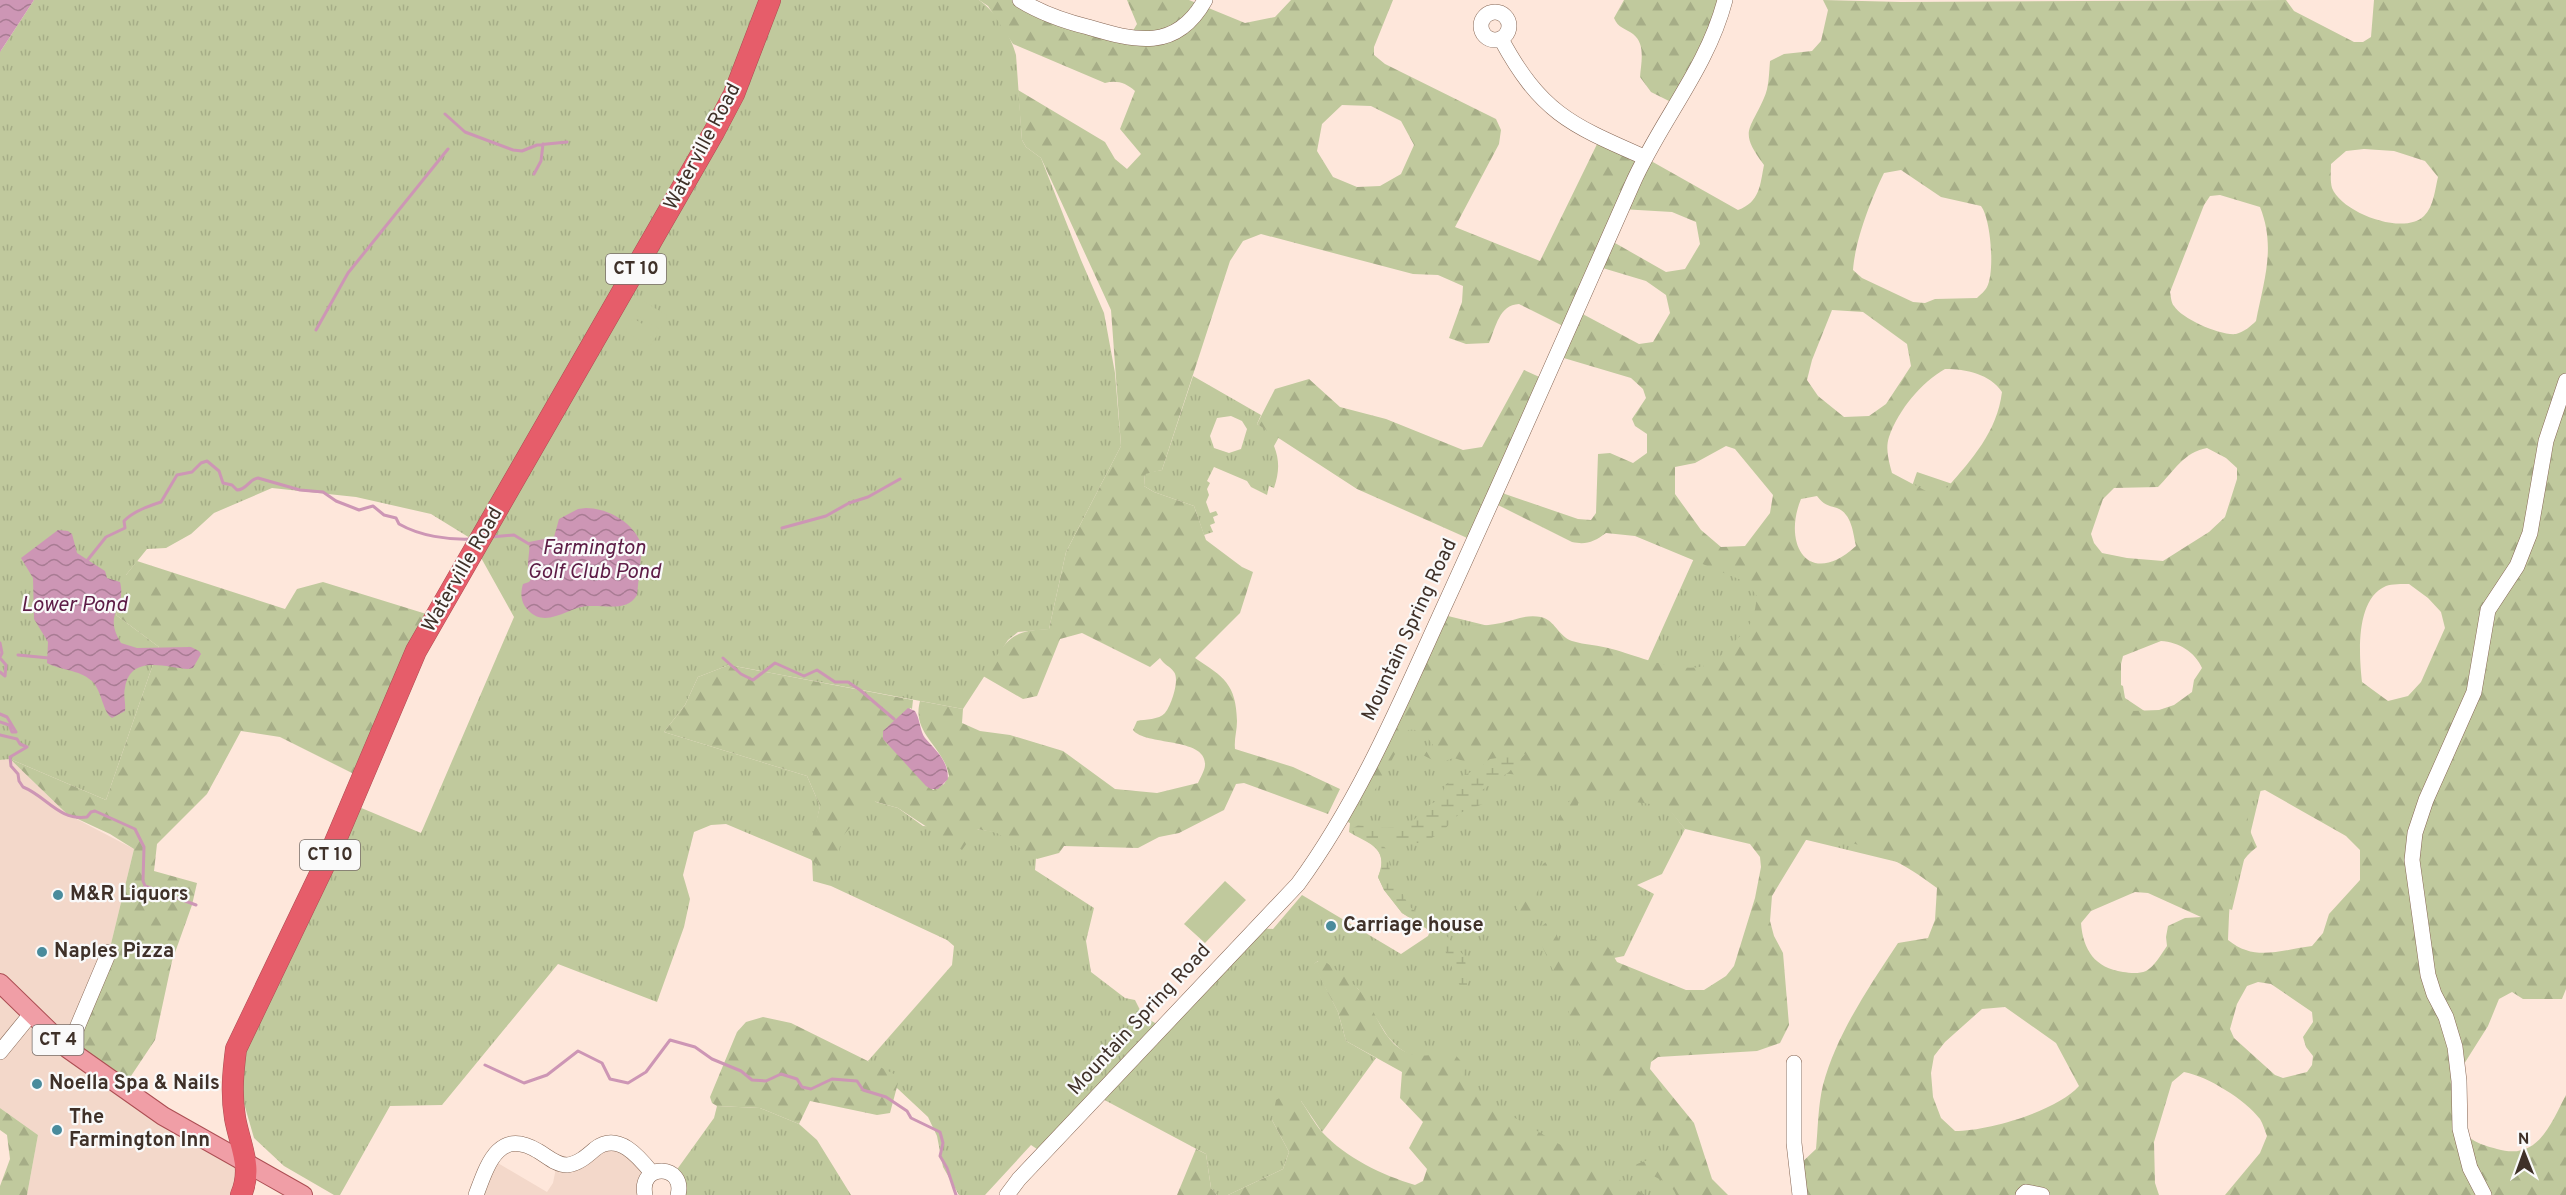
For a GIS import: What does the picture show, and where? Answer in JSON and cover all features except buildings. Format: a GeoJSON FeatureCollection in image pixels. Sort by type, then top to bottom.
{"type":"FeatureCollection","features":[{"type":"Feature","properties":{"kind":"highway","name":"Waterville Road"},"geometry":{"type":"LineString","coordinates":[[247,1164],[235,1119],[231,1084],[236,1049],[332,849],[416,651],[714,132],[741,77],[770,0]]}},
{"type":"Feature","properties":{"kind":"highway","name":"CT 10"},"geometry":{"type":"LineString","coordinates":[[241,1195],[247,1176],[247,1164]]}},
{"type":"Feature","properties":{"kind":"main road","name":"CT 4"},"geometry":{"type":"LineString","coordinates":[[0,983],[68,1049],[163,1116],[303,1195]]}},
{"type":"Feature","properties":{"kind":"street"},"geometry":{"type":"LineString","coordinates":[[1020,0],[1036,10],[1128,39],[1163,37],[1177,30],[1190,20],[1205,0]]}},
{"type":"Feature","properties":{"kind":"street","name":"Mountain Spring Road"},"geometry":{"type":"LineString","coordinates":[[1008,1195],[1019,1179],[1298,884],[1323,850],[1394,717],[1526,427],[1644,157],[1689,85],[1720,19],[1725,0]]}},
{"type":"Feature","properties":{"kind":"street"},"geometry":{"type":"LineString","coordinates":[[1502,39],[1517,69],[1542,100],[1561,117],[1589,133],[1644,157]]}},
{"type":"Feature","properties":{"kind":"street"},"geometry":{"type":"LineString","coordinates":[[2484,1195],[2470,1168],[2460,1129],[2459,1081],[2455,1047],[2446,1017],[2434,994],[2428,975],[2412,860],[2415,833],[2426,801],[2474,692],[2488,610],[2517,566],[2530,533],[2546,441],[2566,381]]}},
{"type":"Feature","properties":{"kind":"street"},"geometry":{"type":"LineString","coordinates":[[68,1049],[109,952]]}},
{"type":"Feature","properties":{"kind":"street"},"geometry":{"type":"LineString","coordinates":[[0,1052],[31,1014]]}},
{"type":"Feature","properties":{"kind":"street"},"geometry":{"type":"LineString","coordinates":[[1794,1063],[1794,1143],[1800,1195]]}},
{"type":"Feature","properties":{"kind":"street"},"geometry":{"type":"LineString","coordinates":[[476,1195],[492,1155],[501,1147],[513,1144],[531,1147],[557,1163],[568,1165],[588,1157],[601,1145],[610,1143],[624,1145],[637,1155],[652,1173]]}},
{"type":"Feature","properties":{"kind":"street"},"geometry":{"type":"LineString","coordinates":[[645,1195],[644,1183],[652,1173],[663,1170],[673,1175],[679,1185],[678,1195]]}},
{"type":"Feature","properties":{"kind":"street"},"geometry":{"type":"LineString","coordinates":[[2023,1195],[2026,1192],[2042,1195]]}},
{"type":"Feature","properties":{"kind":"shaded area"},"geometry":{"type":"Polygon","coordinates":[[[10,759],[67,814],[134,849],[109,952],[68,1049],[247,1164],[241,1195],[27,1195],[38,1135],[0,1108],[0,760],[10,759]]]}},
{"type":"Feature","properties":{"kind":"shaded area"},"geometry":{"type":"Polygon","coordinates":[[[610,1143],[652,1173],[645,1195],[476,1195],[491,1159],[547,1192],[553,1183],[557,1163],[610,1143]]]}},
{"type":"Feature","properties":{"kind":"green space"},"geometry":{"type":"Polygon","coordinates":[[[34,0],[979,0],[991,10],[1002,24],[1016,55],[1022,140],[1026,147],[1041,158],[1104,313],[1115,373],[1121,446],[1066,552],[1049,629],[1018,632],[1008,640],[963,709],[729,665],[698,677],[685,705],[664,732],[807,776],[820,806],[811,848],[837,770],[876,802],[898,808],[923,826],[977,829],[1044,840],[1036,858],[1035,870],[1094,908],[1086,941],[1091,972],[1125,998],[1135,1000],[1143,1016],[1162,1027],[1257,928],[1273,929],[1302,895],[1401,954],[1428,936],[1430,931],[1402,913],[1384,890],[1378,877],[1381,867],[1379,853],[1370,844],[1349,832],[1350,823],[1346,821],[1448,616],[1646,665],[1700,545],[1872,600],[1917,472],[2053,518],[2103,676],[2123,686],[2125,698],[2261,789],[2232,910],[2101,864],[2049,899],[1667,806],[1685,829],[1662,874],[1637,885],[1654,894],[1624,956],[1579,965],[1694,1143],[1697,1195],[1640,1195],[1451,1083],[1399,1048],[1388,1037],[1358,989],[1318,961],[1314,964],[1338,1012],[1346,1041],[1376,1058],[1322,1132],[1301,1101],[1272,1120],[1289,1152],[1283,1169],[1228,1195],[1217,1195],[1211,1188],[1206,1154],[1097,1096],[1043,1153],[1031,1145],[985,1195],[959,1195],[943,1167],[937,1136],[928,1117],[868,1061],[952,965],[954,946],[947,940],[831,886],[813,881],[812,860],[726,824],[711,825],[694,832],[683,875],[690,899],[684,927],[657,1002],[558,964],[442,1105],[390,1106],[340,1195],[334,1195],[284,1166],[254,1138],[243,1100],[240,1067],[248,1037],[359,807],[421,833],[514,617],[470,538],[431,514],[356,497],[272,488],[214,513],[191,534],[166,548],[147,549],[126,575],[126,595],[116,615],[159,647],[106,800],[10,759],[0,760],[0,52],[34,0]]]}},
{"type":"Feature","properties":{"kind":"green space"},"geometry":{"type":"Polygon","coordinates":[[[979,0],[1021,0],[1128,39],[1137,24],[1127,0],[1189,0],[1245,23],[1275,17],[1291,0],[1393,0],[1374,47],[1374,55],[1385,64],[1496,119],[1501,130],[1499,144],[1455,227],[1540,261],[1600,138],[1644,157],[1738,210],[1751,202],[1758,192],[1764,165],[1751,145],[1749,132],[1766,94],[1770,61],[1784,54],[1812,51],[1821,41],[1828,10],[1823,0],[1901,2],[2286,0],[2294,11],[2354,42],[2363,42],[2371,37],[2374,0],[2566,0],[2566,989],[2562,999],[2523,999],[2512,992],[2499,999],[2488,1026],[2464,1064],[2460,1129],[2485,1146],[2511,1151],[2523,1150],[2541,1138],[2566,1095],[2566,1195],[2225,1195],[2260,1153],[2267,1136],[2260,1119],[2236,1097],[2204,1078],[2184,1072],[2172,1082],[2154,1142],[2155,1183],[2159,1195],[1800,1195],[1797,1167],[1816,1149],[1821,1093],[1829,1066],[1845,1029],[1898,943],[1928,938],[1935,920],[1937,888],[1892,859],[1874,851],[1857,844],[1822,838],[1806,840],[1772,896],[1770,921],[1774,936],[1783,953],[1789,1025],[1780,1043],[1757,1051],[1658,1057],[1651,1062],[1650,1069],[1694,1123],[1712,1179],[1728,1195],[1676,1195],[1674,1190],[1664,1182],[1633,1166],[1666,1152],[1670,1148],[1670,1138],[1588,1068],[1570,1021],[1568,1005],[1537,934],[1547,922],[1554,927],[1564,955],[1573,958],[1583,955],[1591,939],[1604,940],[1617,962],[1686,990],[1704,990],[1726,976],[1734,966],[1755,898],[1761,867],[1760,857],[1750,844],[1685,829],[1666,806],[1635,802],[1632,795],[1586,794],[1580,799],[1556,860],[1536,894],[1530,925],[1516,908],[1543,864],[1557,852],[1560,839],[1552,830],[1565,806],[1580,790],[1576,786],[1555,779],[1501,773],[1454,758],[1438,763],[1423,755],[1433,745],[1425,735],[1420,731],[1408,730],[1373,793],[1361,799],[1350,823],[1342,815],[1438,620],[1461,626],[1477,626],[1536,616],[1550,621],[1563,636],[1572,641],[1607,648],[1661,664],[1687,668],[1710,664],[1744,632],[1755,612],[1757,596],[1746,582],[1635,536],[1606,533],[1590,542],[1572,542],[1492,502],[1474,541],[1357,489],[1257,424],[1275,389],[1309,379],[1340,407],[1386,419],[1463,450],[1482,447],[1524,370],[1546,380],[1502,491],[1505,494],[1578,519],[1591,520],[1596,513],[1598,454],[1610,453],[1633,463],[1647,453],[1647,434],[1635,426],[1632,419],[1646,398],[1643,389],[1631,378],[1557,356],[1569,329],[1519,304],[1512,305],[1507,308],[1496,324],[1489,343],[1466,344],[1449,338],[1462,302],[1463,286],[1438,275],[1413,274],[1261,234],[1243,241],[1230,261],[1162,470],[1145,474],[1144,486],[1154,492],[1194,506],[1206,540],[1242,567],[1253,572],[1240,613],[1195,658],[1221,677],[1231,690],[1237,721],[1235,749],[1293,767],[1340,789],[1328,814],[1244,783],[1236,784],[1224,810],[1179,833],[1159,837],[1138,848],[1064,846],[1059,853],[1037,859],[997,833],[977,829],[962,850],[898,808],[873,801],[842,837],[836,864],[826,871],[811,860],[811,842],[820,806],[807,776],[664,732],[685,705],[698,677],[729,665],[913,700],[897,754],[933,790],[944,784],[949,776],[941,756],[920,722],[918,712],[920,701],[963,709],[962,723],[980,731],[1010,735],[1063,751],[1115,789],[1157,793],[1198,783],[1205,767],[1203,756],[1196,750],[1140,735],[1133,730],[1137,721],[1156,718],[1165,713],[1172,699],[1176,676],[1160,658],[1150,667],[1082,633],[1060,639],[1037,696],[1023,699],[983,676],[1003,647],[1015,636],[1024,632],[1049,629],[1066,552],[1121,446],[1111,310],[1041,158],[1026,147],[1022,140],[1018,90],[1105,142],[1115,159],[1127,169],[1141,154],[1120,129],[1135,91],[1121,83],[1105,83],[1013,44],[988,6],[979,0]],[[1342,105],[1322,124],[1317,151],[1333,177],[1357,187],[1380,186],[1401,174],[1414,145],[1401,121],[1371,106],[1342,105]],[[2364,149],[2346,151],[2331,164],[2332,188],[2348,206],[2374,219],[2403,224],[2415,222],[2427,212],[2438,177],[2425,161],[2394,151],[2364,149]],[[1901,170],[1884,173],[1864,220],[1854,259],[1853,270],[1862,278],[1913,302],[1977,298],[1985,290],[1991,270],[1991,246],[1987,222],[1981,206],[1941,197],[1901,170]],[[2220,195],[2210,196],[2204,205],[2170,292],[2172,303],[2178,311],[2193,321],[2212,329],[2236,334],[2254,323],[2265,277],[2268,250],[2265,222],[2260,207],[2220,195]],[[1621,209],[1608,239],[1666,272],[1685,269],[1700,244],[1696,222],[1672,212],[1621,209]],[[1596,266],[1577,311],[1639,344],[1653,342],[1670,313],[1666,295],[1646,281],[1596,266]],[[1832,310],[1812,360],[1807,380],[1818,396],[1844,417],[1869,416],[1886,404],[1911,366],[1907,344],[1863,312],[1832,310]],[[1945,369],[1919,389],[1905,407],[1889,437],[1887,451],[1892,473],[1926,491],[1947,488],[1974,455],[1989,432],[1995,420],[2002,392],[1984,377],[1953,369],[1945,369]],[[1726,446],[1695,463],[1675,467],[1675,494],[1701,530],[1721,547],[1745,546],[1770,513],[1773,495],[1735,449],[1726,446]],[[2207,448],[2186,458],[2158,487],[2114,488],[2103,499],[2091,534],[2094,543],[2102,553],[2163,561],[2209,532],[2225,517],[2237,479],[2237,468],[2226,458],[2207,448]],[[1817,496],[1801,499],[1796,516],[1795,532],[1804,556],[1813,562],[1825,563],[1839,558],[1856,546],[1851,524],[1846,515],[1837,508],[1824,503],[1817,496]],[[2409,584],[2391,585],[2376,593],[2369,603],[2364,615],[2360,643],[2362,682],[2388,701],[2408,696],[2421,682],[2445,628],[2441,612],[2428,598],[2409,584]],[[2161,641],[2123,656],[2121,696],[2125,706],[2132,711],[2159,710],[2174,705],[2192,692],[2194,680],[2202,668],[2186,649],[2174,643],[2161,641]],[[2265,790],[2256,792],[2248,820],[2257,847],[2247,856],[2235,877],[2230,902],[2228,940],[2238,947],[2258,953],[2312,946],[2323,933],[2329,914],[2360,880],[2360,850],[2346,836],[2265,790]],[[2135,892],[2091,911],[2081,923],[2084,941],[2092,956],[2105,966],[2123,972],[2140,973],[2146,971],[2158,960],[2167,946],[2168,926],[2185,918],[2201,917],[2148,893],[2135,892]],[[2258,982],[2247,986],[2237,1004],[2230,1029],[2234,1038],[2275,1075],[2283,1078],[2307,1072],[2312,1065],[2313,1056],[2306,1047],[2303,1037],[2313,1022],[2312,1012],[2271,984],[2258,982]],[[2005,1007],[1982,1009],[1945,1042],[1934,1056],[1931,1073],[1933,1097],[1941,1118],[1955,1131],[1985,1127],[2021,1118],[2055,1104],[2079,1086],[2056,1043],[2005,1007]]]}},
{"type":"Feature","properties":{"kind":"green space"},"geometry":{"type":"Polygon","coordinates":[[[1624,0],[1725,0],[1677,105],[1651,92],[1640,77],[1642,54],[1640,43],[1614,18],[1624,0]]]}},
{"type":"Feature","properties":{"kind":"green space"},"geometry":{"type":"Polygon","coordinates":[[[643,301],[668,316],[660,329],[635,315],[643,301]]]}},
{"type":"Feature","properties":{"kind":"green space"},"geometry":{"type":"Polygon","coordinates":[[[633,318],[658,334],[650,346],[625,331],[633,318]]]}},
{"type":"Feature","properties":{"kind":"green space"},"geometry":{"type":"Polygon","coordinates":[[[1193,376],[1261,415],[1257,424],[1279,437],[1274,446],[1278,462],[1277,477],[1274,488],[1269,486],[1267,495],[1251,487],[1247,481],[1214,467],[1207,481],[1210,483],[1206,502],[1210,513],[1216,511],[1218,515],[1213,517],[1215,523],[1210,525],[1213,532],[1204,535],[1194,506],[1154,492],[1144,486],[1145,473],[1162,470],[1193,376]],[[1231,416],[1217,418],[1210,436],[1214,448],[1229,453],[1241,449],[1247,429],[1242,421],[1231,416]]]}},
{"type":"Feature","properties":{"kind":"green space"},"geometry":{"type":"Polygon","coordinates":[[[137,561],[285,609],[297,589],[323,582],[436,617],[362,778],[280,737],[241,731],[207,794],[157,844],[154,871],[197,883],[192,905],[172,961],[155,1040],[123,1088],[68,1049],[109,952],[134,849],[110,834],[67,814],[10,759],[106,800],[159,647],[116,615],[126,595],[126,575],[137,561]]]}},
{"type":"Feature","properties":{"kind":"green space"},"geometry":{"type":"Polygon","coordinates":[[[1525,754],[1509,772],[1476,794],[1483,804],[1460,813],[1442,832],[1423,843],[1405,843],[1378,836],[1378,840],[1389,852],[1390,881],[1401,891],[1409,906],[1422,917],[1436,924],[1465,957],[1467,985],[1465,998],[1441,941],[1426,927],[1402,913],[1384,890],[1378,877],[1381,862],[1378,850],[1355,835],[1353,828],[1359,825],[1390,828],[1405,825],[1440,800],[1446,784],[1479,768],[1490,759],[1525,754]]]}},
{"type":"Feature","properties":{"kind":"green space"},"geometry":{"type":"Polygon","coordinates":[[[1225,881],[1246,900],[1205,943],[1184,924],[1225,881]]]}},
{"type":"Feature","properties":{"kind":"green space"},"geometry":{"type":"Polygon","coordinates":[[[1322,959],[1358,989],[1365,997],[1386,1035],[1401,1049],[1421,1056],[1452,1051],[1465,1066],[1463,1087],[1645,1195],[1228,1195],[1283,1169],[1289,1152],[1272,1120],[1276,1100],[1283,1096],[1301,1101],[1322,1132],[1353,1158],[1377,1171],[1415,1185],[1423,1181],[1427,1169],[1409,1148],[1423,1122],[1400,1098],[1402,1072],[1346,1041],[1338,1012],[1313,964],[1322,959]]]}},
{"type":"Feature","properties":{"kind":"green space"},"geometry":{"type":"Polygon","coordinates":[[[763,1017],[791,1023],[894,1074],[898,1083],[890,1113],[877,1115],[810,1101],[799,1124],[760,1108],[717,1106],[712,1103],[710,1097],[737,1032],[746,1022],[763,1017]]]}},
{"type":"Feature","properties":{"kind":"green space"},"geometry":{"type":"Polygon","coordinates":[[[717,1106],[760,1108],[799,1124],[817,1140],[851,1195],[678,1195],[673,1175],[714,1118],[717,1106]]]}},
{"type":"Feature","properties":{"kind":"green space"},"geometry":{"type":"Polygon","coordinates":[[[0,1108],[38,1135],[27,1195],[0,1195],[0,1186],[10,1159],[7,1135],[0,1130],[0,1108]]]}},
{"type":"Feature","properties":{"kind":"green space"},"geometry":{"type":"Polygon","coordinates":[[[1196,1149],[1206,1154],[1211,1188],[1217,1195],[1177,1195],[1196,1149]]]}},
{"type":"Feature","properties":{"kind":"water"},"geometry":{"type":"Polygon","coordinates":[[[0,0],[34,0],[0,52],[0,0]]]}},
{"type":"Feature","properties":{"kind":"water","name":"Farmington Golf Club Pond"},"geometry":{"type":"Polygon","coordinates":[[[586,508],[612,514],[628,525],[639,539],[642,547],[637,595],[628,604],[622,606],[589,606],[550,618],[535,616],[526,607],[521,595],[523,584],[532,578],[528,564],[529,542],[554,537],[559,519],[578,509],[586,508]]]}},
{"type":"Feature","properties":{"kind":"water","name":"Lower Pond"},"geometry":{"type":"Polygon","coordinates":[[[58,530],[72,534],[77,553],[105,571],[107,578],[120,582],[120,599],[114,624],[121,643],[137,648],[191,647],[201,654],[193,668],[150,665],[134,670],[128,677],[125,688],[125,711],[112,718],[106,712],[92,681],[81,674],[47,663],[48,642],[34,619],[33,578],[21,558],[58,530]]]}},
{"type":"Feature","properties":{"kind":"water"},"geometry":{"type":"Polygon","coordinates":[[[908,708],[915,711],[923,735],[941,756],[946,766],[948,779],[938,789],[926,786],[883,739],[883,731],[908,708]]]}},
{"type":"Feature","properties":{"kind":"waterway"},"geometry":{"type":"LineString","coordinates":[[445,114],[465,132],[513,150],[522,151],[537,145],[567,142]]}},
{"type":"Feature","properties":{"kind":"waterway"},"geometry":{"type":"LineString","coordinates":[[534,174],[541,161],[543,144]]}},
{"type":"Feature","properties":{"kind":"waterway"},"geometry":{"type":"LineString","coordinates":[[316,330],[348,273],[448,149]]}},
{"type":"Feature","properties":{"kind":"waterway"},"geometry":{"type":"LineString","coordinates":[[86,562],[106,537],[125,528],[124,521],[128,517],[161,502],[177,475],[192,472],[201,463],[207,461],[219,471],[223,483],[232,485],[237,490],[258,478],[300,490],[323,492],[336,501],[359,510],[373,506],[384,515],[396,518],[399,524],[425,534],[453,539],[472,539]]}},
{"type":"Feature","properties":{"kind":"waterway"},"geometry":{"type":"LineString","coordinates":[[782,528],[826,516],[900,479]]}},
{"type":"Feature","properties":{"kind":"waterway"},"geometry":{"type":"LineString","coordinates":[[491,537],[514,535],[529,544]]}},
{"type":"Feature","properties":{"kind":"waterway"},"geometry":{"type":"LineString","coordinates":[[0,643],[2,653],[0,657]]}},
{"type":"Feature","properties":{"kind":"waterway"},"geometry":{"type":"LineString","coordinates":[[18,655],[49,658]]}},
{"type":"Feature","properties":{"kind":"waterway"},"geometry":{"type":"LineString","coordinates":[[0,658],[6,665],[5,676],[0,672]]}},
{"type":"Feature","properties":{"kind":"waterway"},"geometry":{"type":"LineString","coordinates":[[723,658],[741,674],[753,680],[775,663],[804,676],[817,670],[835,682],[848,682],[894,719]]}},
{"type":"Feature","properties":{"kind":"waterway"},"geometry":{"type":"LineString","coordinates":[[0,714],[7,717],[16,732],[12,732],[9,725],[0,722]]}},
{"type":"Feature","properties":{"kind":"waterway"},"geometry":{"type":"LineString","coordinates":[[0,735],[17,739],[20,744],[27,747],[10,757],[11,766],[18,774],[23,787],[68,815],[87,817],[95,811],[135,829],[144,847],[143,881],[145,886],[196,905]]}},
{"type":"Feature","properties":{"kind":"waterway"},"geometry":{"type":"LineString","coordinates":[[485,1065],[524,1083],[547,1075],[578,1051],[602,1063],[610,1079],[628,1083],[646,1072],[670,1040],[695,1047],[712,1059],[741,1071],[752,1080],[766,1081],[781,1074],[797,1079],[802,1087],[811,1089],[832,1079],[857,1081],[863,1090],[886,1097],[907,1111],[911,1118],[940,1132],[943,1143],[940,1156],[947,1168],[956,1195]]}},
{"type":"Feature","properties":{"kind":"place","name":"M&R Liquors"},"geometry":{"type":"Point","coordinates":[58,895]}},
{"type":"Feature","properties":{"kind":"place","name":"Carriage house"},"geometry":{"type":"Point","coordinates":[1331,926]}},
{"type":"Feature","properties":{"kind":"place","name":"Naples Pizza"},"geometry":{"type":"Point","coordinates":[42,952]}},
{"type":"Feature","properties":{"kind":"place","name":"Noella Spa & Nails"},"geometry":{"type":"Point","coordinates":[37,1084]}},
{"type":"Feature","properties":{"kind":"place","name":"The Farmington Inn"},"geometry":{"type":"Point","coordinates":[57,1130]}}]}
